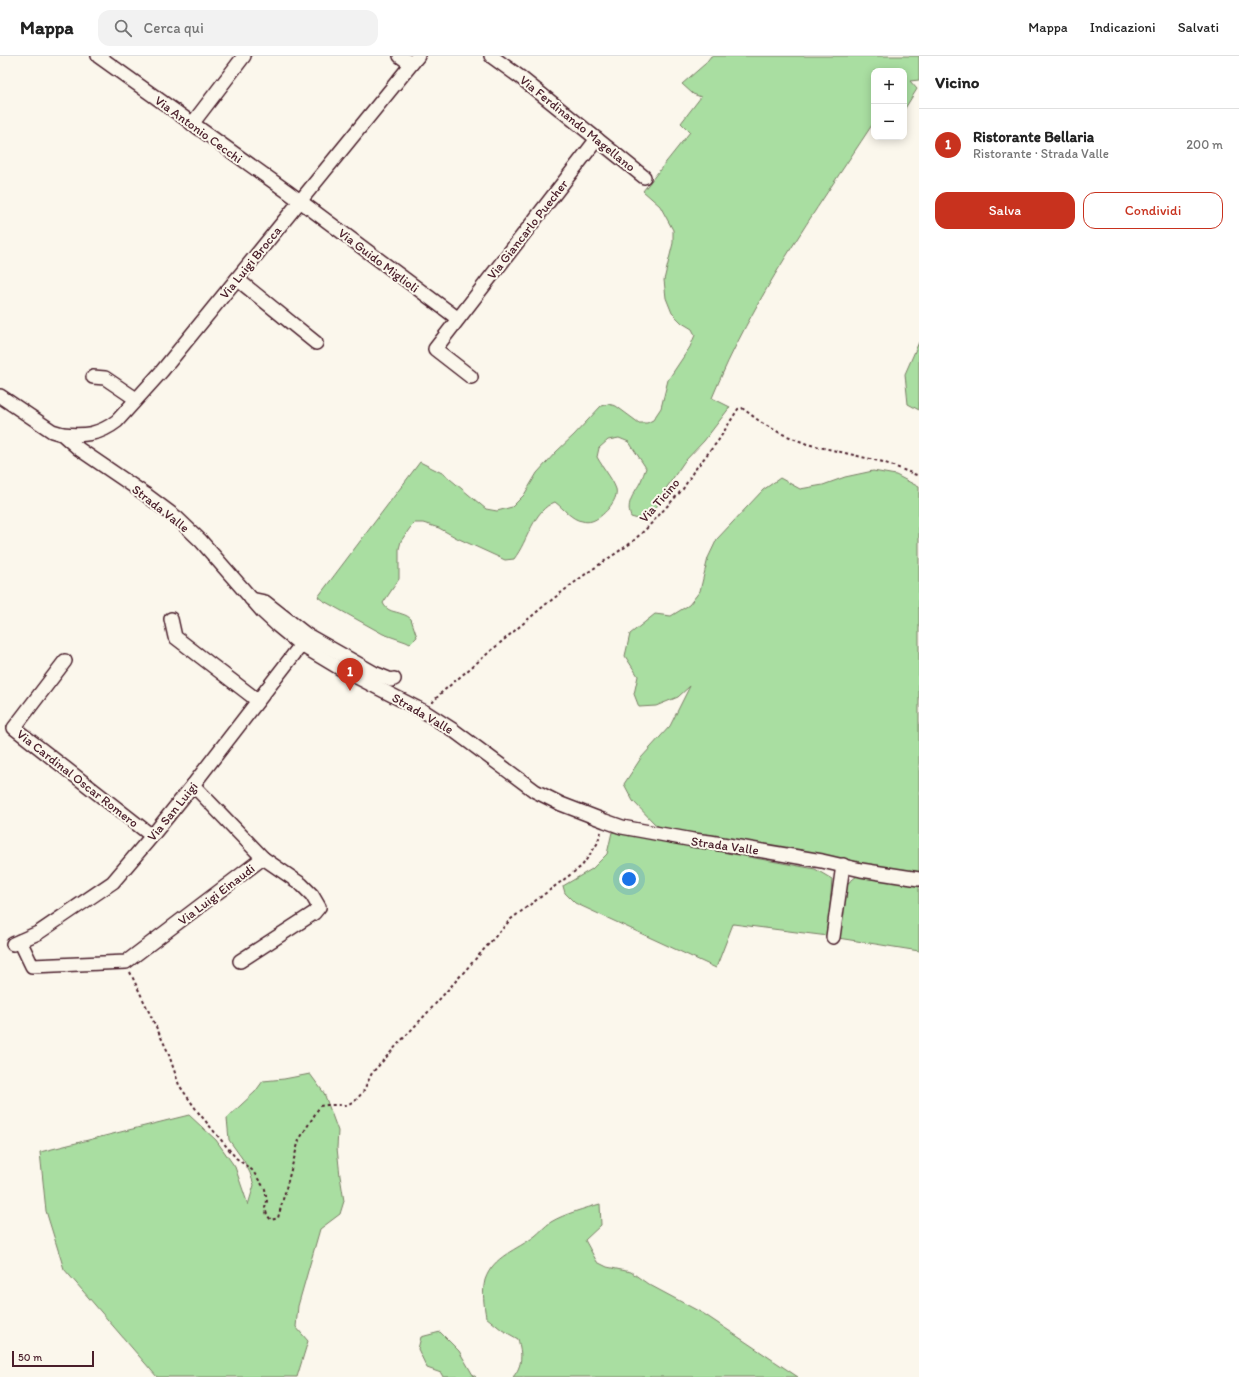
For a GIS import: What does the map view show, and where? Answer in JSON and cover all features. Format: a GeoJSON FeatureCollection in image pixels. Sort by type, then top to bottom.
{"type":"FeatureCollection","features":[{"type":"Feature","properties":{"kind":"street","name":"Via Antonio Cecchi"},"geometry":{"type":"LineString","coordinates":[[98,56],[300,201]]}},
{"type":"Feature","properties":{"kind":"street"},"geometry":{"type":"LineString","coordinates":[[192,124],[244,56]]}},
{"type":"Feature","properties":{"kind":"street"},"geometry":{"type":"LineString","coordinates":[[400,56],[415,60]]}},
{"type":"Feature","properties":{"kind":"street","name":"Via Ferdinando Magellano"},"geometry":{"type":"LineString","coordinates":[[491,56],[520,77],[644,177]]}},
{"type":"Feature","properties":{"kind":"street","name":"Via Luigi Brocca"},"geometry":{"type":"LineString","coordinates":[[62,434],[95,433],[117,420],[162,371],[415,60]]}},
{"type":"Feature","properties":{"kind":"street","name":"Via Giancarlo Puecher"},"geometry":{"type":"LineString","coordinates":[[471,377],[435,349],[457,318],[596,139]]}},
{"type":"Feature","properties":{"kind":"street","name":"Via Guido Miglioli"},"geometry":{"type":"LineString","coordinates":[[300,201],[457,318]]}},
{"type":"Feature","properties":{"kind":"street"},"geometry":{"type":"LineString","coordinates":[[237,279],[316,343]]}},
{"type":"Feature","properties":{"kind":"street"},"geometry":{"type":"LineString","coordinates":[[93,377],[105,378],[136,399]]}},
{"type":"Feature","properties":{"kind":"street","name":"Strada Valle"},"geometry":{"type":"LineString","coordinates":[[0,396],[52,431],[62,434],[79,449],[177,518],[201,541],[251,598],[278,626],[301,644],[341,669],[425,712],[453,730],[535,791],[561,804],[605,822],[647,832],[779,853],[907,878],[919,879]]}},
{"type":"Feature","properties":{"kind":"street"},"geometry":{"type":"LineString","coordinates":[[251,598],[266,602],[307,635],[374,673],[394,679]]}},
{"type":"Feature","properties":{"kind":"street"},"geometry":{"type":"LineString","coordinates":[[171,619],[175,637],[257,700]]}},
{"type":"Feature","properties":{"kind":"street","name":"Via San Luigi"},"geometry":{"type":"LineString","coordinates":[[126,962],[32,966],[16,943],[38,933],[113,882],[193,786],[301,644]]}},
{"type":"Feature","properties":{"kind":"street","name":"Via Cardinal Oscar Romero"},"geometry":{"type":"LineString","coordinates":[[66,661],[14,728],[152,836]]}},
{"type":"Feature","properties":{"kind":"street","name":"Via Luigi Einaudi"},"geometry":{"type":"LineString","coordinates":[[126,962],[263,858],[193,786]]}},
{"type":"Feature","properties":{"kind":"street"},"geometry":{"type":"LineString","coordinates":[[240,961],[314,913],[319,907],[312,895],[301,884],[263,858]]}},
{"type":"Feature","properties":{"kind":"street"},"geometry":{"type":"LineString","coordinates":[[833,937],[843,865]]}},
{"type":"Feature","properties":{"kind":"path","name":"Via Ticino"},"geometry":{"type":"LineString","coordinates":[[425,712],[441,693],[499,646],[534,614],[586,573],[631,543],[647,528],[683,489],[693,472],[718,441],[738,409],[742,408],[762,423],[780,433],[807,444],[883,462],[919,476]]}},
{"type":"Feature","properties":{"kind":"path"},"geometry":{"type":"LineString","coordinates":[[126,962],[168,1052],[179,1085],[198,1112],[236,1158],[252,1170],[264,1189],[267,1201],[265,1208],[267,1215],[271,1220],[278,1218],[299,1140],[320,1106],[347,1105],[356,1100],[363,1092],[372,1073],[511,919],[582,866],[597,844],[605,822]]}},
{"type":"Feature","properties":{"kind":"green space"},"geometry":{"type":"Polygon","coordinates":[[[711,56],[919,56],[919,80],[910,81],[917,89],[907,105],[907,68],[871,68],[871,126],[806,224],[746,326],[712,398],[730,407],[704,441],[684,462],[663,493],[656,508],[647,516],[638,519],[631,517],[629,512],[630,502],[646,468],[629,442],[619,438],[608,440],[599,448],[597,457],[616,489],[615,498],[609,508],[596,519],[587,522],[578,520],[555,502],[547,506],[536,519],[514,559],[505,560],[439,528],[423,523],[415,523],[401,541],[399,549],[399,579],[383,603],[389,610],[405,615],[411,619],[417,637],[410,644],[383,634],[322,600],[318,597],[420,462],[444,474],[486,509],[497,511],[512,507],[524,495],[537,473],[601,406],[608,404],[616,406],[639,423],[647,423],[653,420],[661,408],[668,380],[690,347],[695,335],[692,329],[682,323],[672,313],[666,298],[664,280],[673,243],[673,230],[660,206],[643,191],[690,132],[681,123],[701,97],[693,94],[682,84],[705,64],[711,56]]]}},
{"type":"Feature","properties":{"kind":"green space"},"geometry":{"type":"Polygon","coordinates":[[[919,342],[919,410],[908,404],[905,374],[919,342]]]}},
{"type":"Feature","properties":{"kind":"green space"},"geometry":{"type":"Polygon","coordinates":[[[873,471],[896,475],[919,487],[919,875],[665,832],[633,801],[624,784],[641,758],[670,726],[690,686],[678,697],[656,706],[639,707],[634,694],[638,676],[625,656],[630,634],[655,614],[671,616],[689,605],[700,591],[708,558],[717,539],[763,490],[780,478],[800,489],[823,485],[845,477],[873,471]]]}},
{"type":"Feature","properties":{"kind":"green space"},"geometry":{"type":"Polygon","coordinates":[[[612,832],[815,869],[832,879],[828,936],[733,924],[716,968],[575,903],[565,893],[563,886],[592,869],[607,854],[612,832]]]}},
{"type":"Feature","properties":{"kind":"green space"},"geometry":{"type":"Polygon","coordinates":[[[857,876],[919,885],[919,951],[838,938],[848,883],[857,876]]]}},
{"type":"Feature","properties":{"kind":"green space"},"geometry":{"type":"Polygon","coordinates":[[[310,1074],[324,1093],[338,1131],[337,1148],[344,1201],[340,1214],[320,1229],[298,1306],[296,1327],[308,1341],[297,1377],[157,1377],[64,1269],[46,1211],[40,1152],[189,1115],[216,1140],[235,1167],[248,1205],[254,1185],[244,1161],[229,1140],[227,1118],[255,1092],[263,1081],[310,1074]]]}},
{"type":"Feature","properties":{"kind":"green space"},"geometry":{"type":"Polygon","coordinates":[[[600,1204],[601,1225],[585,1240],[597,1262],[607,1267],[631,1272],[648,1284],[704,1314],[798,1377],[513,1377],[519,1368],[521,1359],[518,1339],[502,1330],[486,1317],[484,1289],[485,1280],[489,1272],[506,1254],[528,1241],[551,1222],[582,1209],[600,1204]]]}},
{"type":"Feature","properties":{"kind":"green space"},"geometry":{"type":"Polygon","coordinates":[[[440,1332],[459,1351],[473,1375],[476,1377],[443,1377],[441,1373],[427,1368],[418,1349],[421,1337],[440,1332]]]}},
{"type":"Feature","properties":{"kind":"place","name":"Ristorante Bellaria"},"geometry":{"type":"Point","coordinates":[350,691]}}]}
